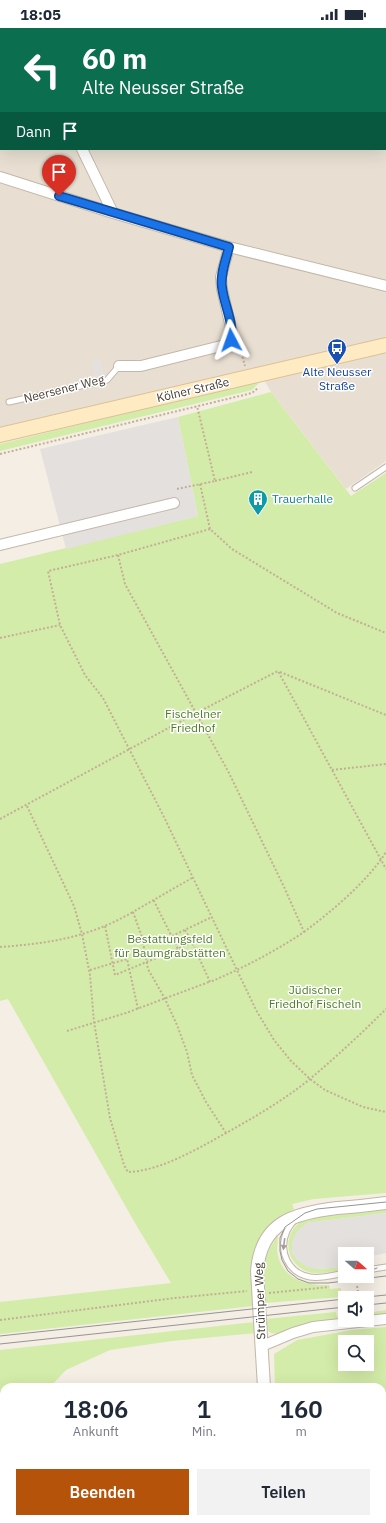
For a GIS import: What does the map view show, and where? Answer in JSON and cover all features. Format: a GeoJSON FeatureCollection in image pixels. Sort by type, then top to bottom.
{"type":"FeatureCollection","features":[{"type":"Feature","properties":{"kind":"main road","name":"Kölner Straße"},"geometry":{"type":"LineString","coordinates":[[0,435],[386,345]]}},
{"type":"Feature","properties":{"kind":"street"},"geometry":{"type":"LineString","coordinates":[[82,150],[114,213]]}},
{"type":"Feature","properties":{"kind":"street"},"geometry":{"type":"LineString","coordinates":[[0,177],[229,247],[386,286]]}},
{"type":"Feature","properties":{"kind":"street"},"geometry":{"type":"LineString","coordinates":[[229,247],[221,277],[222,289],[232,332],[231,340]]}},
{"type":"Feature","properties":{"kind":"street","name":"Neersener Weg"},"geometry":{"type":"LineString","coordinates":[[119,366],[140,366],[226,345],[231,340]]}},
{"type":"Feature","properties":{"kind":"street"},"geometry":{"type":"LineString","coordinates":[[0,545],[174,503]]}},
{"type":"Feature","properties":{"kind":"street","name":"Strümper Weg"},"geometry":{"type":"LineString","coordinates":[[264,1383],[257,1272],[258,1259],[270,1235],[280,1224],[290,1218],[305,1213],[386,1203]]}},
{"type":"Feature","properties":{"kind":"street"},"geometry":{"type":"LineString","coordinates":[[262,1346],[293,1333],[313,1327],[386,1319]]}},
{"type":"Feature","properties":{"kind":"lane","name":"Neersener Weg"},"geometry":{"type":"LineString","coordinates":[[9,402],[107,380],[119,366]]}},
{"type":"Feature","properties":{"kind":"lane"},"geometry":{"type":"LineString","coordinates":[[355,488],[386,467]]}},
{"type":"Feature","properties":{"kind":"lane"},"geometry":{"type":"LineString","coordinates":[[305,1213],[292,1223],[287,1233],[284,1241],[283,1252],[287,1261],[294,1269],[311,1277],[338,1275]]}},
{"type":"Feature","properties":{"kind":"lane"},"geometry":{"type":"LineString","coordinates":[[374,1269],[386,1267]]}},
{"type":"Feature","properties":{"kind":"path"},"geometry":{"type":"LineString","coordinates":[[231,340],[240,348],[248,377]]}},
{"type":"Feature","properties":{"kind":"path"},"geometry":{"type":"LineString","coordinates":[[0,454],[252,392],[260,386]]}},
{"type":"Feature","properties":{"kind":"path"},"geometry":{"type":"LineString","coordinates":[[197,406],[215,480]]}},
{"type":"Feature","properties":{"kind":"path"},"geometry":{"type":"LineString","coordinates":[[178,489],[252,472]]}},
{"type":"Feature","properties":{"kind":"path"},"geometry":{"type":"LineString","coordinates":[[200,484],[210,529],[232,549],[337,613],[386,633]]}},
{"type":"Feature","properties":{"kind":"path"},"geometry":{"type":"LineString","coordinates":[[210,529],[118,555],[48,571],[60,625],[85,675],[103,698],[193,878],[236,971],[256,1010],[274,1040],[291,1061],[310,1079],[325,1090],[363,1107],[386,1112]]}},
{"type":"Feature","properties":{"kind":"path"},"geometry":{"type":"LineString","coordinates":[[118,555],[125,584],[229,773],[304,932]]}},
{"type":"Feature","properties":{"kind":"path"},"geometry":{"type":"LineString","coordinates":[[0,638],[60,625]]}},
{"type":"Feature","properties":{"kind":"path"},"geometry":{"type":"LineString","coordinates":[[278,671],[386,870]]}},
{"type":"Feature","properties":{"kind":"path"},"geometry":{"type":"LineString","coordinates":[[0,819],[196,713],[278,671],[386,715]]}},
{"type":"Feature","properties":{"kind":"path"},"geometry":{"type":"LineString","coordinates":[[332,770],[386,764]]}},
{"type":"Feature","properties":{"kind":"path"},"geometry":{"type":"LineString","coordinates":[[26,806],[74,906],[82,934],[89,970],[94,1022],[110,1118],[124,1165],[128,1172],[140,1171],[185,1156],[276,1104],[310,1079],[364,1031],[386,1009]]}},
{"type":"Feature","properties":{"kind":"path"},"geometry":{"type":"LineString","coordinates":[[67,1031],[138,1009],[210,982],[236,971],[276,950],[327,915],[357,886],[381,860],[386,852]]}},
{"type":"Feature","properties":{"kind":"path"},"geometry":{"type":"LineString","coordinates":[[0,948],[42,943],[82,934],[105,926],[193,878]]}},
{"type":"Feature","properties":{"kind":"path"},"geometry":{"type":"LineString","coordinates":[[153,899],[178,949]]}},
{"type":"Feature","properties":{"kind":"path"},"geometry":{"type":"LineString","coordinates":[[133,912],[142,937],[148,969],[165,999],[187,1052],[192,1075],[206,1102],[226,1133]]}},
{"type":"Feature","properties":{"kind":"path"},"geometry":{"type":"LineString","coordinates":[[172,936],[212,917]]}},
{"type":"Feature","properties":{"kind":"path"},"geometry":{"type":"LineString","coordinates":[[105,926],[115,975],[147,963],[192,942]]}},
{"type":"Feature","properties":{"kind":"path"},"geometry":{"type":"LineString","coordinates":[[185,930],[210,982]]}},
{"type":"Feature","properties":{"kind":"path"},"geometry":{"type":"LineString","coordinates":[[89,970],[127,958],[138,1009]]}},
{"type":"Feature","properties":{"kind":"path"},"geometry":{"type":"LineString","coordinates":[[357,1286],[358,1291]]}},
{"type":"Feature","properties":{"kind":"path"},"geometry":{"type":"LineString","coordinates":[[0,1320],[175,1298],[329,1287]]}},
{"type":"Feature","properties":{"kind":"shaded area"},"geometry":{"type":"Polygon","coordinates":[[[0,150],[386,150],[386,461],[346,489],[271,392],[260,373],[0,434],[0,150]]]}},
{"type":"Feature","properties":{"kind":"shaded area"},"geometry":{"type":"Polygon","coordinates":[[[100,358],[104,375],[95,377],[91,360],[100,358]]]}},
{"type":"Feature","properties":{"kind":"shaded area"},"geometry":{"type":"Polygon","coordinates":[[[178,417],[198,516],[66,549],[40,449],[178,417]]]}},
{"type":"Feature","properties":{"kind":"shaded area"},"geometry":{"type":"Polygon","coordinates":[[[386,1213],[386,1253],[374,1256],[374,1247],[338,1247],[338,1268],[317,1269],[307,1267],[297,1260],[292,1253],[292,1242],[297,1231],[307,1223],[386,1213]]]}},
{"type":"Feature","properties":{"kind":"green space"},"geometry":{"type":"Polygon","coordinates":[[[262,380],[252,390],[0,451],[0,444],[262,380]]]}},
{"type":"Feature","properties":{"kind":"green space","name":"Fischelner Friedhof"},"geometry":{"type":"Polygon","coordinates":[[[271,392],[351,496],[386,473],[386,1193],[314,1199],[292,1204],[294,1209],[275,1222],[266,1232],[253,1306],[0,1334],[0,1302],[171,1283],[135,1223],[8,999],[0,1001],[0,564],[198,516],[178,417],[271,392]]]}},
{"type":"Feature","properties":{"kind":"green space"},"geometry":{"type":"Polygon","coordinates":[[[386,1208],[386,1213],[307,1223],[317,1269],[338,1268],[338,1271],[315,1273],[306,1271],[299,1267],[291,1256],[288,1242],[294,1228],[306,1219],[341,1212],[386,1208]]]}},
{"type":"Feature","properties":{"kind":"green space"},"geometry":{"type":"Polygon","coordinates":[[[278,1235],[277,1250],[279,1260],[288,1274],[303,1282],[329,1285],[330,1289],[341,1288],[341,1291],[338,1291],[338,1297],[265,1303],[264,1261],[278,1235]]]}},
{"type":"Feature","properties":{"kind":"green space"},"geometry":{"type":"Polygon","coordinates":[[[386,1310],[386,1315],[374,1316],[374,1312],[386,1310]]]}},
{"type":"Feature","properties":{"kind":"green space"},"geometry":{"type":"Polygon","coordinates":[[[336,1312],[338,1316],[338,1320],[306,1324],[279,1334],[271,1333],[265,1328],[265,1319],[336,1312]]]}},
{"type":"Feature","properties":{"kind":"green space"},"geometry":{"type":"Polygon","coordinates":[[[255,1322],[256,1333],[172,1341],[110,1350],[66,1370],[54,1383],[0,1383],[0,1350],[255,1322]]]}},
{"type":"Feature","properties":{"kind":"green space"},"geometry":{"type":"Polygon","coordinates":[[[386,1327],[386,1383],[275,1383],[274,1354],[297,1340],[352,1330],[386,1327]]]}},
{"type":"Feature","properties":{"kind":"tram line"},"geometry":{"type":"LineString","coordinates":[[386,1202],[317,1209],[305,1213],[285,1227],[280,1238],[282,1260],[288,1271],[298,1279],[309,1283],[328,1283],[386,1276]]}},
{"type":"Feature","properties":{"kind":"tram line"},"geometry":{"type":"LineString","coordinates":[[374,1296],[386,1295]]}},
{"type":"Feature","properties":{"kind":"tram line"},"geometry":{"type":"LineString","coordinates":[[0,1336],[338,1300]]}},
{"type":"Feature","properties":{"kind":"tram line"},"geometry":{"type":"LineString","coordinates":[[374,1304],[386,1303]]}},
{"type":"Feature","properties":{"kind":"tram line"},"geometry":{"type":"LineString","coordinates":[[0,1344],[338,1308]]}},
{"type":"Feature","properties":{"kind":"place","name":"Alte Neusser Straße"},"geometry":{"type":"Point","coordinates":[337,365]}},
{"type":"Feature","properties":{"kind":"place","name":"Trauerhalle"},"geometry":{"type":"Point","coordinates":[258,516]}},
{"type":"Feature","properties":{"kind":"route"},"geometry":{"type":"LineString","coordinates":[[59,196],[229,247],[221,277],[222,289],[232,332],[231,340]]}},
{"type":"Feature","properties":{"kind":"park label","name":"Bestattungsfeld für Baumgrabstätten"},"geometry":{"type":"Point","coordinates":[170,946]}},
{"type":"Feature","properties":{"kind":"park label","name":"Jüdischer Friedhof Fischeln"},"geometry":{"type":"Point","coordinates":[315,997]}}]}
